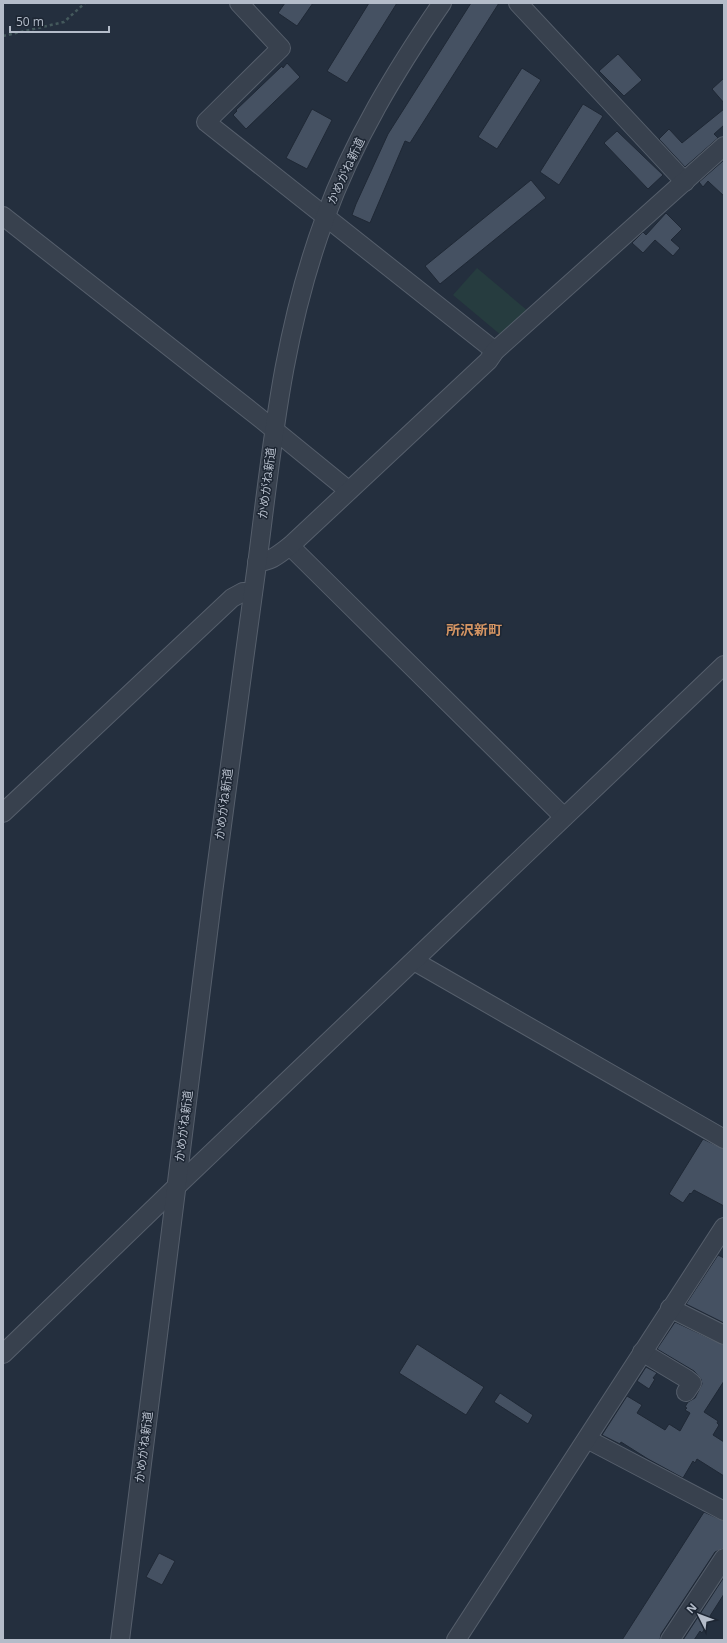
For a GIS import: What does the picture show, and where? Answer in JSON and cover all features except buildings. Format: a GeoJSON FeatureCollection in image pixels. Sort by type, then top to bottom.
{"type":"FeatureCollection","features":[{"type":"Feature","properties":{"kind":"street"},"geometry":{"type":"LineString","coordinates":[[239,3],[281,48],[206,122],[495,351]]}},
{"type":"Feature","properties":{"kind":"street","name":"かめがね新道"},"geometry":{"type":"LineString","coordinates":[[120,1640],[225,796],[257,562],[273,429],[292,326],[325,217],[352,155],[402,64],[442,3]]}},
{"type":"Feature","properties":{"kind":"street"},"geometry":{"type":"LineString","coordinates":[[518,3],[685,182]]}},
{"type":"Feature","properties":{"kind":"street"},"geometry":{"type":"LineString","coordinates":[[257,562],[265,562],[272,559],[290,546],[348,490],[488,361],[495,351],[724,146]]}},
{"type":"Feature","properties":{"kind":"street"},"geometry":{"type":"LineString","coordinates":[[3,216],[348,490]]}},
{"type":"Feature","properties":{"kind":"street"},"geometry":{"type":"LineString","coordinates":[[290,546],[564,817]]}},
{"type":"Feature","properties":{"kind":"street"},"geometry":{"type":"LineString","coordinates":[[3,813],[232,598],[243,592],[253,592]]}},
{"type":"Feature","properties":{"kind":"street"},"geometry":{"type":"LineString","coordinates":[[3,1354],[177,1186],[724,665]]}},
{"type":"Feature","properties":{"kind":"street"},"geometry":{"type":"LineString","coordinates":[[414,961],[724,1139]]}},
{"type":"Feature","properties":{"kind":"street"},"geometry":{"type":"LineString","coordinates":[[458,1639],[670,1308],[719,1246],[724,1227]]}},
{"type":"Feature","properties":{"kind":"street"},"geometry":{"type":"LineString","coordinates":[[670,1308],[724,1335]]}},
{"type":"Feature","properties":{"kind":"street"},"geometry":{"type":"LineString","coordinates":[[642,1352],[687,1378],[692,1383],[686,1392]]}},
{"type":"Feature","properties":{"kind":"street"},"geometry":{"type":"LineString","coordinates":[[587,1439],[724,1512]]}},
{"type":"Feature","properties":{"kind":"street"},"geometry":{"type":"LineString","coordinates":[[670,1640],[724,1558]]}},
{"type":"Feature","properties":{"kind":"path"},"geometry":{"type":"LineString","coordinates":[[3,36],[64,22],[85,3]]}},
{"type":"Feature","properties":{"kind":"green space"},"geometry":{"type":"Polygon","coordinates":[[[477,268],[528,311],[502,336],[453,295],[477,268]]]}},
{"type":"Feature","properties":{"kind":"district","name":"所沢新町"},"geometry":{"type":"Point","coordinates":[474,630]}}]}
